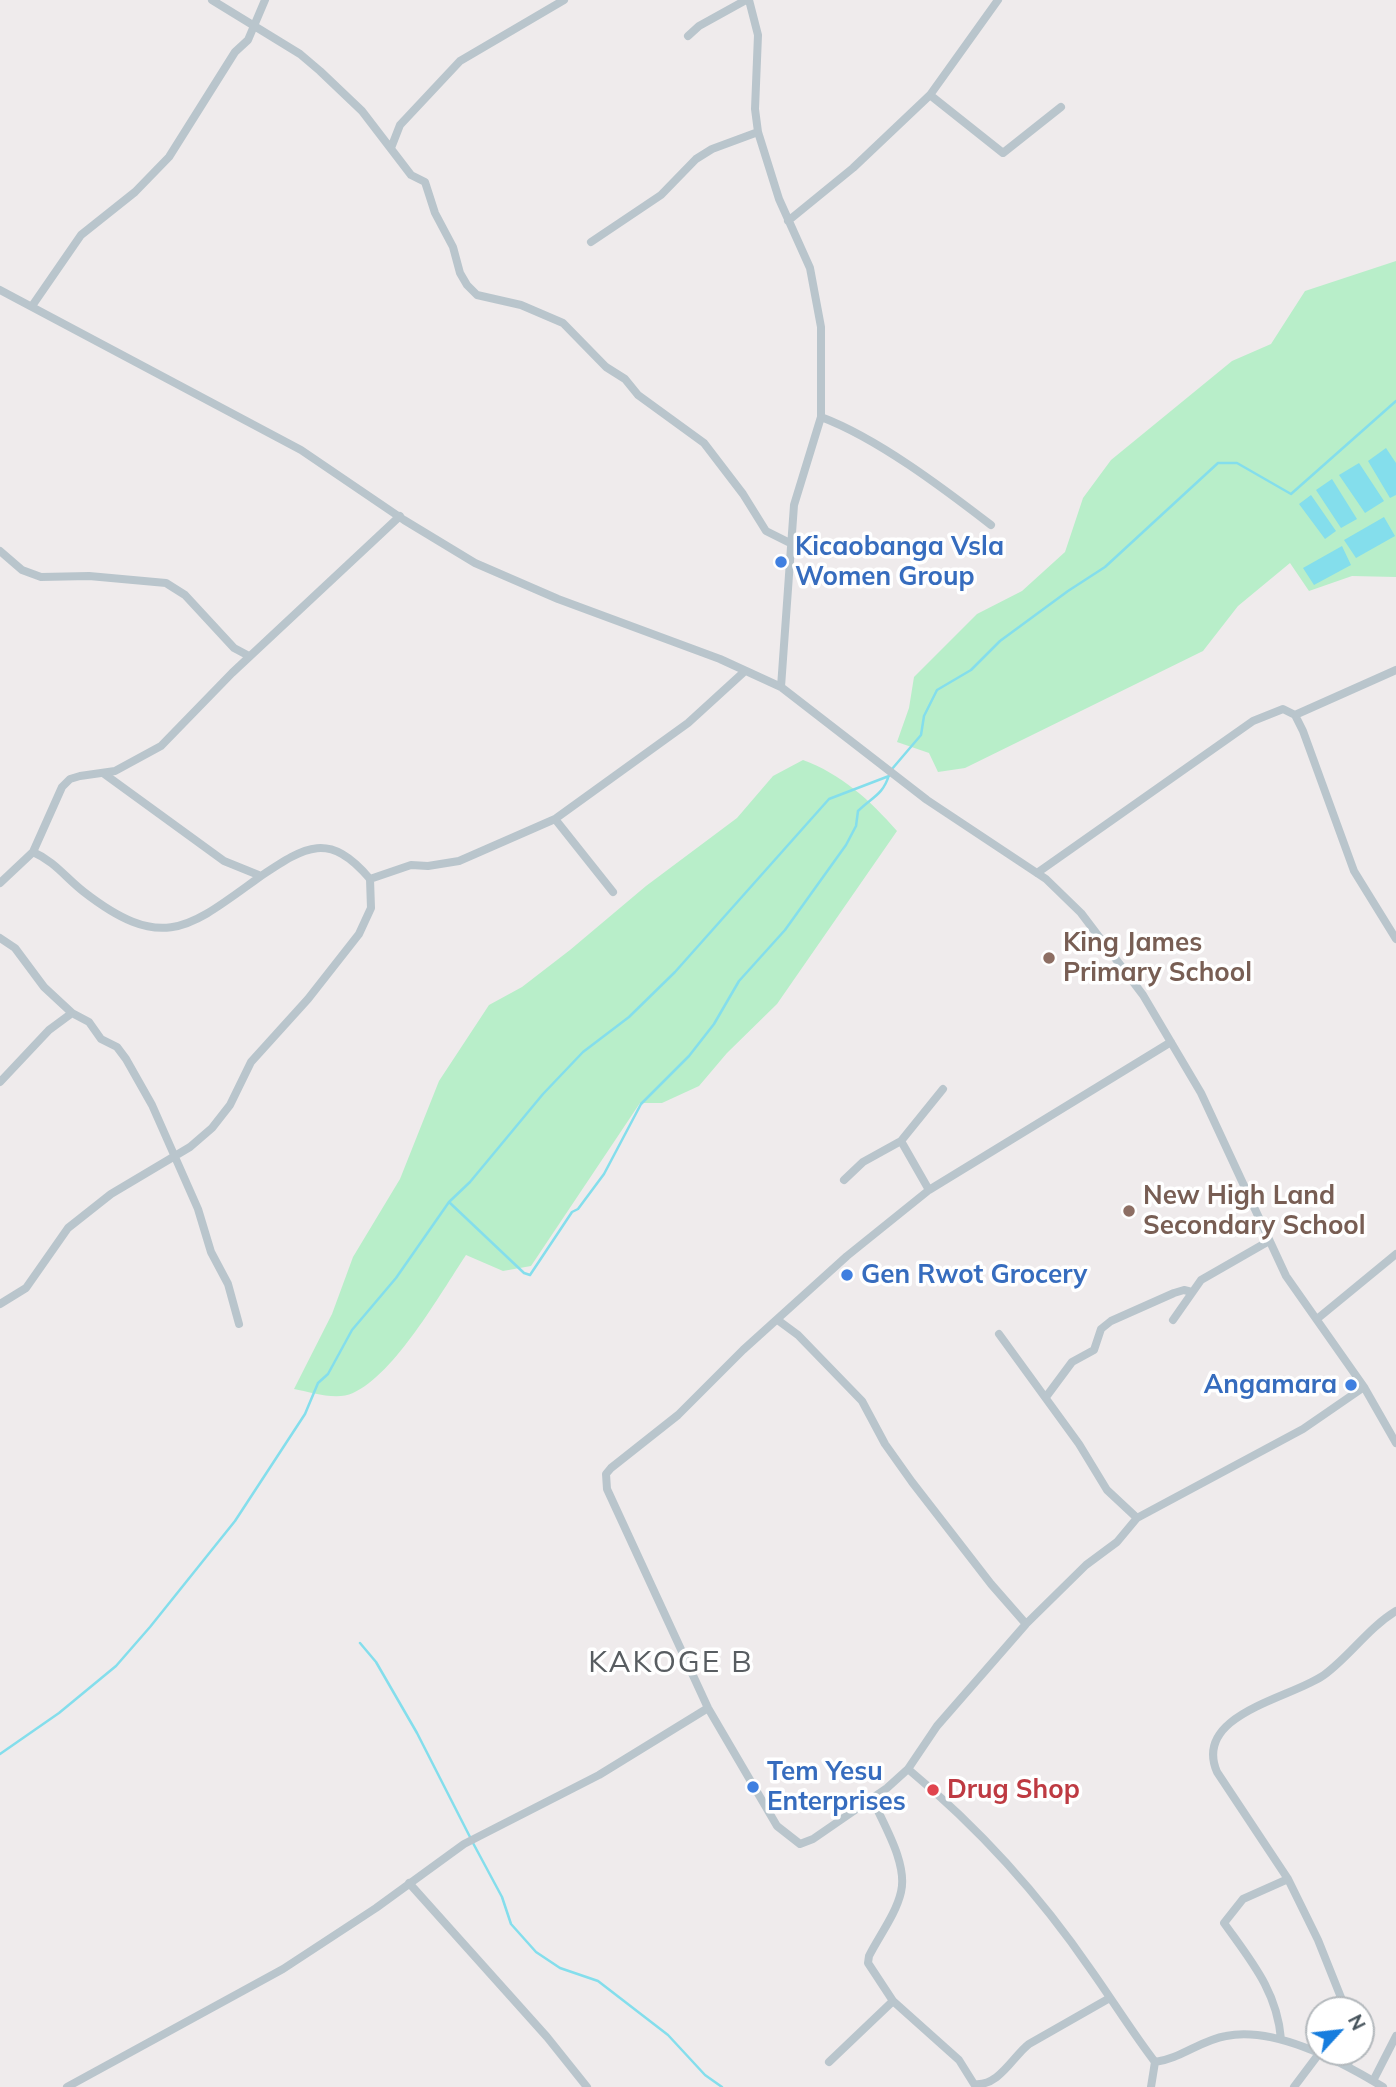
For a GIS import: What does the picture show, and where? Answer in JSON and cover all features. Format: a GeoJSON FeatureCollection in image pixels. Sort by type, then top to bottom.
{"type":"FeatureCollection","features":[{"type":"Feature","properties":{"kind":"street"},"geometry":{"type":"LineString","coordinates":[[212,0],[300,54],[362,111],[411,175],[425,182],[429,188],[435,213],[453,247],[460,273],[477,295],[521,305],[563,323],[606,367],[625,379],[638,395],[704,443],[766,531],[792,544]]}},
{"type":"Feature","properties":{"kind":"street"},"geometry":{"type":"LineString","coordinates":[[32,306],[81,235],[135,192],[169,156],[235,52],[248,40],[265,0]]}},
{"type":"Feature","properties":{"kind":"street"},"geometry":{"type":"LineString","coordinates":[[390,148],[400,125],[411,111],[460,61],[564,0]]}},
{"type":"Feature","properties":{"kind":"street"},"geometry":{"type":"LineString","coordinates":[[688,36],[699,26],[747,0],[758,35],[755,109],[758,132],[788,221],[810,268],[818,303],[823,362],[821,417],[794,505],[781,687]]}},
{"type":"Feature","properties":{"kind":"street"},"geometry":{"type":"LineString","coordinates":[[788,221],[853,168],[930,94],[998,0]]}},
{"type":"Feature","properties":{"kind":"street"},"geometry":{"type":"LineString","coordinates":[[930,94],[1003,153],[1061,107]]}},
{"type":"Feature","properties":{"kind":"street"},"geometry":{"type":"LineString","coordinates":[[591,242],[661,195],[696,159],[712,149],[758,132]]}},
{"type":"Feature","properties":{"kind":"street"},"geometry":{"type":"LineString","coordinates":[[0,290],[301,450],[475,563],[781,687],[927,800],[1037,873],[1081,913],[1143,995],[1201,1093],[1286,1276],[1364,1387],[1396,1443]]}},
{"type":"Feature","properties":{"kind":"street"},"geometry":{"type":"LineString","coordinates":[[821,417],[838,423],[908,466],[991,525]]}},
{"type":"Feature","properties":{"kind":"street"},"geometry":{"type":"LineString","coordinates":[[0,883],[33,852],[62,787],[70,779],[115,771],[161,746],[249,656],[400,516]]}},
{"type":"Feature","properties":{"kind":"street"},"geometry":{"type":"LineString","coordinates":[[0,551],[31,575],[166,583],[185,596],[234,648],[249,656]]}},
{"type":"Feature","properties":{"kind":"street"},"geometry":{"type":"LineString","coordinates":[[1295,715],[1396,670]]}},
{"type":"Feature","properties":{"kind":"street"},"geometry":{"type":"LineString","coordinates":[[370,878],[411,865],[428,866],[459,861],[555,819],[705,710],[746,671]]}},
{"type":"Feature","properties":{"kind":"street"},"geometry":{"type":"LineString","coordinates":[[1037,873],[1253,721],[1278,709],[1288,710],[1295,715],[1354,871],[1396,939]]}},
{"type":"Feature","properties":{"kind":"street"},"geometry":{"type":"LineString","coordinates":[[103,773],[230,865],[261,876]]}},
{"type":"Feature","properties":{"kind":"street"},"geometry":{"type":"LineString","coordinates":[[555,819],[613,892]]}},
{"type":"Feature","properties":{"kind":"street"},"geometry":{"type":"LineString","coordinates":[[0,1304],[26,1288],[68,1228],[111,1194],[190,1147],[212,1128],[230,1105],[251,1062],[308,999],[359,934],[371,908],[370,878],[334,849],[321,846],[293,856],[202,918],[171,929],[125,918],[97,902],[60,870],[33,852]]}},
{"type":"Feature","properties":{"kind":"street"},"geometry":{"type":"LineString","coordinates":[[3,942],[44,987],[72,1013],[89,1022],[101,1039],[121,1052],[152,1105],[198,1209],[211,1252],[228,1284],[239,1324]]}},
{"type":"Feature","properties":{"kind":"street"},"geometry":{"type":"LineString","coordinates":[[0,1082],[49,1030],[72,1013]]}},
{"type":"Feature","properties":{"kind":"street"},"geometry":{"type":"LineString","coordinates":[[1171,1042],[929,1189],[847,1256],[779,1321],[743,1350],[678,1415],[645,1438],[606,1474],[607,1489],[708,1708],[777,1826],[800,1844],[813,1839],[872,1798],[908,1769],[937,1726],[1026,1624],[1086,1565],[1117,1542],[1137,1518],[1269,1449],[1364,1387]]}},
{"type":"Feature","properties":{"kind":"street"},"geometry":{"type":"LineString","coordinates":[[844,1180],[863,1162],[901,1141],[943,1089]]}},
{"type":"Feature","properties":{"kind":"street"},"geometry":{"type":"LineString","coordinates":[[901,1141],[929,1189]]}},
{"type":"Feature","properties":{"kind":"street"},"geometry":{"type":"LineString","coordinates":[[1173,1320],[1201,1280],[1269,1241]]}},
{"type":"Feature","properties":{"kind":"street"},"geometry":{"type":"LineString","coordinates":[[1317,1319],[1396,1254]]}},
{"type":"Feature","properties":{"kind":"street"},"geometry":{"type":"LineString","coordinates":[[1046,1397],[1072,1362],[1094,1350],[1101,1329],[1111,1321],[1174,1293],[1184,1290],[1192,1292]]}},
{"type":"Feature","properties":{"kind":"street"},"geometry":{"type":"LineString","coordinates":[[779,1321],[798,1335],[862,1401],[885,1444],[912,1482],[990,1584],[1026,1624]]}},
{"type":"Feature","properties":{"kind":"street"},"geometry":{"type":"LineString","coordinates":[[999,1334],[1046,1397],[1107,1490],[1137,1518]]}},
{"type":"Feature","properties":{"kind":"street"},"geometry":{"type":"LineString","coordinates":[[1340,1996],[1318,1940],[1288,1879],[1217,1772],[1213,1752],[1217,1739],[1228,1725],[1241,1715],[1322,1676],[1396,1611]]}},
{"type":"Feature","properties":{"kind":"street"},"geometry":{"type":"LineString","coordinates":[[67,2087],[83,2083],[283,1969],[476,1837],[599,1774],[708,1708]]}},
{"type":"Feature","properties":{"kind":"street"},"geometry":{"type":"LineString","coordinates":[[908,1769],[958,1811],[1003,1856],[1093,1971],[1108,1998],[1155,2062],[1151,2087]]}},
{"type":"Feature","properties":{"kind":"street"},"geometry":{"type":"LineString","coordinates":[[872,1798],[899,1863],[902,1880],[896,1905],[869,1956],[872,1971],[893,2001],[959,2060],[974,2084],[981,2086],[1004,2073],[1019,2051],[1029,2043],[1108,1998]]}},
{"type":"Feature","properties":{"kind":"street"},"geometry":{"type":"LineString","coordinates":[[1281,2039],[1280,2021],[1264,1978],[1224,1923],[1243,1899],[1288,1879]]}},
{"type":"Feature","properties":{"kind":"street"},"geometry":{"type":"LineString","coordinates":[[409,1883],[547,2037],[587,2087]]}},
{"type":"Feature","properties":{"kind":"street"},"geometry":{"type":"LineString","coordinates":[[829,2062],[893,2001]]}},
{"type":"Feature","properties":{"kind":"street"},"geometry":{"type":"LineString","coordinates":[[1155,2062],[1227,2035],[1281,2039],[1305,2049]]}},
{"type":"Feature","properties":{"kind":"street"},"geometry":{"type":"LineString","coordinates":[[1373,2081],[1396,2036]]}},
{"type":"Feature","properties":{"kind":"street"},"geometry":{"type":"LineString","coordinates":[[1294,2087],[1309,2066]]}},
{"type":"Feature","properties":{"kind":"street"},"geometry":{"type":"LineString","coordinates":[[1348,2066],[1382,2087]]}},
{"type":"Feature","properties":{"kind":"green space"},"geometry":{"type":"Polygon","coordinates":[[[1396,261],[1396,577],[1352,576],[1309,591],[1290,563],[1238,606],[1203,651],[965,768],[938,772],[929,753],[897,742],[909,708],[914,677],[977,614],[1022,591],[1065,552],[1083,498],[1111,460],[1232,361],[1271,344],[1305,291],[1396,261]]]}},
{"type":"Feature","properties":{"kind":"green space"},"geometry":{"type":"Polygon","coordinates":[[[803,760],[854,789],[897,831],[777,1004],[727,1053],[699,1086],[662,1103],[640,1103],[531,1266],[503,1271],[466,1255],[416,1332],[385,1369],[369,1383],[353,1393],[339,1396],[294,1389],[332,1314],[353,1257],[400,1179],[439,1081],[489,1005],[522,987],[570,950],[646,886],[737,818],[773,776],[803,760]]]}},
{"type":"Feature","properties":{"kind":"water"},"geometry":{"type":"Polygon","coordinates":[[[1386,448],[1396,463],[1396,495],[1390,498],[1368,461],[1386,448]]]}},
{"type":"Feature","properties":{"kind":"water"},"geometry":{"type":"Polygon","coordinates":[[[1359,463],[1384,501],[1365,513],[1339,475],[1359,463]]]}},
{"type":"Feature","properties":{"kind":"water"},"geometry":{"type":"Polygon","coordinates":[[[1332,479],[1357,519],[1341,528],[1316,490],[1332,479]]]}},
{"type":"Feature","properties":{"kind":"water"},"geometry":{"type":"Polygon","coordinates":[[[1311,495],[1336,531],[1325,539],[1299,504],[1311,495]]]}},
{"type":"Feature","properties":{"kind":"water"},"geometry":{"type":"Polygon","coordinates":[[[1384,517],[1395,536],[1356,558],[1344,540],[1384,517]]]}},
{"type":"Feature","properties":{"kind":"water"},"geometry":{"type":"Polygon","coordinates":[[[1342,546],[1351,565],[1314,585],[1303,568],[1342,546]]]}},
{"type":"Feature","properties":{"kind":"waterway"},"geometry":{"type":"LineString","coordinates":[[892,769],[921,735],[924,716],[937,690],[971,670],[1000,641],[1105,567],[1218,463],[1237,463],[1291,494],[1396,401]]}},
{"type":"Feature","properties":{"kind":"waterway"},"geometry":{"type":"LineString","coordinates":[[0,1754],[59,1713],[116,1666],[150,1627],[235,1521],[305,1414],[318,1383],[328,1374],[352,1330],[396,1278],[449,1202],[524,1273],[530,1275],[572,1212],[578,1209],[604,1174],[641,1104],[689,1056],[714,1024],[739,981],[785,930],[846,845],[856,826],[858,811],[880,791],[889,775]]}},
{"type":"Feature","properties":{"kind":"waterway"},"geometry":{"type":"LineString","coordinates":[[449,1202],[470,1182],[543,1094],[583,1052],[629,1017],[675,972],[829,799],[889,776]]}},
{"type":"Feature","properties":{"kind":"waterway"},"geometry":{"type":"LineString","coordinates":[[360,1643],[376,1662],[417,1733],[470,1837]]}},
{"type":"Feature","properties":{"kind":"waterway"},"geometry":{"type":"LineString","coordinates":[[473,1843],[502,1897],[511,1924],[536,1952],[560,1968],[598,1981],[668,2035],[705,2075],[722,2087]]}},
{"type":"Feature","properties":{"kind":"place","name":"Kicaobanga Vsla Women Group"},"geometry":{"type":"Point","coordinates":[781,562]}},
{"type":"Feature","properties":{"kind":"place","name":"King James Primary School"},"geometry":{"type":"Point","coordinates":[1049,958]}},
{"type":"Feature","properties":{"kind":"place","name":"New High Land Secondary School"},"geometry":{"type":"Point","coordinates":[1129,1211]}},
{"type":"Feature","properties":{"kind":"place","name":"Gen Rwot Grocery"},"geometry":{"type":"Point","coordinates":[847,1275]}},
{"type":"Feature","properties":{"kind":"place","name":"Angamara"},"geometry":{"type":"Point","coordinates":[1351,1385]}},
{"type":"Feature","properties":{"kind":"place","name":"Tem Yesu Enterprises"},"geometry":{"type":"Point","coordinates":[753,1787]}},
{"type":"Feature","properties":{"kind":"place","name":"Drug Shop"},"geometry":{"type":"Point","coordinates":[933,1790]}},
{"type":"Feature","properties":{"kind":"district","name":"KAKOGE B"},"geometry":{"type":"Point","coordinates":[671,1663]}}]}
